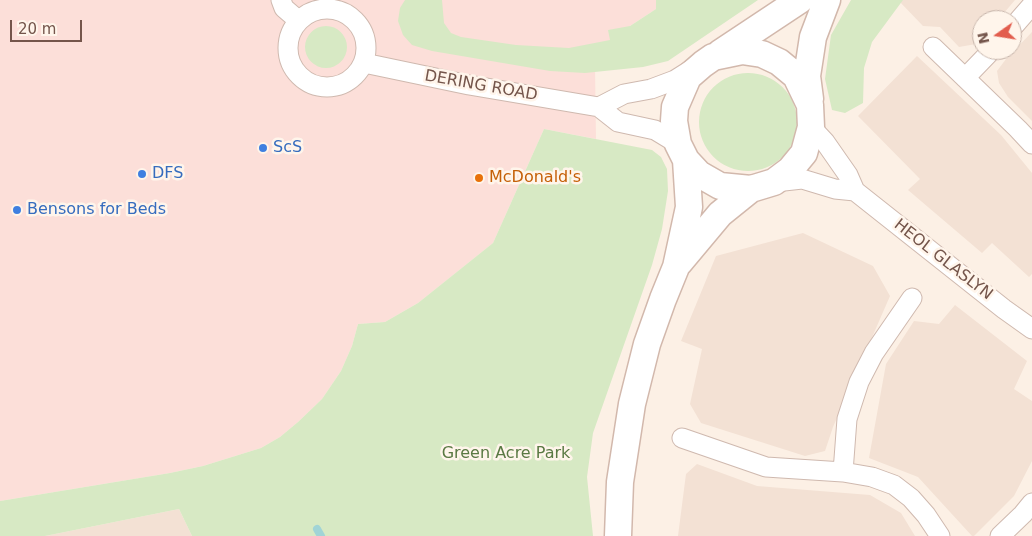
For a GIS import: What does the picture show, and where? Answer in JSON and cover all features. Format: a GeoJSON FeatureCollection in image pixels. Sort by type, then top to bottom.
{"type":"FeatureCollection","features":[{"type":"Feature","properties":{"kind":"street"},"geometry":{"type":"LineString","coordinates":[[281,0],[284,8],[298,20]]}},
{"type":"Feature","properties":{"kind":"street"},"geometry":{"type":"LineString","coordinates":[[599,107],[624,94],[651,89],[674,80],[800,0]]}},
{"type":"Feature","properties":{"kind":"street"},"geometry":{"type":"LineString","coordinates":[[676,267],[720,214],[763,185],[790,170],[804,153],[811,116],[807,76],[813,38],[827,0]]}},
{"type":"Feature","properties":{"kind":"street"},"geometry":{"type":"LineString","coordinates":[[1022,16],[1032,5]]}},
{"type":"Feature","properties":{"kind":"street"},"geometry":{"type":"LineString","coordinates":[[338,10],[349,14],[358,22],[364,34],[367,48],[364,63],[357,73],[346,82],[334,87],[324,88],[311,84],[300,76],[291,65],[288,52],[288,38],[298,20],[309,12],[338,10]]}},
{"type":"Feature","properties":{"kind":"street"},"geometry":{"type":"LineString","coordinates":[[933,47],[1032,144]]}},
{"type":"Feature","properties":{"kind":"street"},"geometry":{"type":"LineString","coordinates":[[618,536],[620,482],[632,404],[647,344],[676,267],[689,207],[682,152],[674,120],[675,107],[688,77],[708,60],[742,51],[762,54],[780,62],[796,76],[811,116]]}},
{"type":"Feature","properties":{"kind":"street"},"geometry":{"type":"LineString","coordinates":[[965,78],[982,60]]}},
{"type":"Feature","properties":{"kind":"street","name":"DERING ROAD"},"geometry":{"type":"LineString","coordinates":[[364,63],[469,86],[599,107],[618,122],[655,130],[682,152]]}},
{"type":"Feature","properties":{"kind":"street","name":"HEOL GLASLYN"},"geometry":{"type":"LineString","coordinates":[[811,116],[825,142],[848,175],[855,191],[1032,329]]}},
{"type":"Feature","properties":{"kind":"street"},"geometry":{"type":"LineString","coordinates":[[682,152],[699,174],[720,186],[763,185],[802,179],[835,189],[855,191]]}},
{"type":"Feature","properties":{"kind":"street"},"geometry":{"type":"LineString","coordinates":[[843,472],[847,419],[858,382],[874,353],[912,298]]}},
{"type":"Feature","properties":{"kind":"street"},"geometry":{"type":"LineString","coordinates":[[682,438],[766,467],[843,472],[872,477],[894,485],[911,498],[926,515],[940,536]]}},
{"type":"Feature","properties":{"kind":"street"},"geometry":{"type":"LineString","coordinates":[[1000,536],[1032,503]]}},
{"type":"Feature","properties":{"kind":"shaded area"},"geometry":{"type":"Polygon","coordinates":[[[0,0],[656,0],[656,9],[630,26],[595,66],[596,139],[544,129],[493,243],[418,303],[385,322],[358,324],[352,346],[341,371],[322,399],[280,437],[261,448],[203,466],[0,501],[0,0]]]}},
{"type":"Feature","properties":{"kind":"shaded area"},"geometry":{"type":"Polygon","coordinates":[[[898,0],[1015,0],[1006,10],[972,10],[972,45],[959,47],[940,27],[923,26],[898,0]]]}},
{"type":"Feature","properties":{"kind":"shaded area"},"geometry":{"type":"Polygon","coordinates":[[[1032,32],[1032,121],[1008,97],[999,83],[997,71],[1005,60],[1022,60],[1022,42],[1032,32]]]}},
{"type":"Feature","properties":{"kind":"shaded area"},"geometry":{"type":"Polygon","coordinates":[[[917,56],[1001,135],[1032,173],[1032,274],[1029,277],[992,243],[982,253],[908,190],[920,179],[858,116],[917,56]]]}},
{"type":"Feature","properties":{"kind":"shaded area"},"geometry":{"type":"Polygon","coordinates":[[[803,233],[873,266],[890,296],[833,427],[825,451],[805,456],[701,423],[690,404],[702,349],[681,341],[716,256],[803,233]]]}},
{"type":"Feature","properties":{"kind":"shaded area"},"geometry":{"type":"Polygon","coordinates":[[[955,305],[1027,361],[1014,389],[1032,401],[1032,461],[1014,496],[974,536],[918,477],[869,458],[886,364],[914,321],[939,324],[955,305]]]}},
{"type":"Feature","properties":{"kind":"shaded area"},"geometry":{"type":"Polygon","coordinates":[[[697,464],[757,486],[870,495],[901,513],[915,536],[678,536],[686,474],[697,464]]]}},
{"type":"Feature","properties":{"kind":"shaded area"},"geometry":{"type":"Polygon","coordinates":[[[179,509],[192,536],[45,536],[179,509]]]}},
{"type":"Feature","properties":{"kind":"green space"},"geometry":{"type":"Polygon","coordinates":[[[405,0],[442,0],[444,23],[451,33],[461,37],[516,45],[569,48],[610,40],[608,30],[630,26],[656,9],[656,0],[758,0],[668,61],[643,67],[585,73],[550,71],[432,51],[412,45],[403,35],[398,21],[400,8],[405,0]]]}},
{"type":"Feature","properties":{"kind":"green space"},"geometry":{"type":"Polygon","coordinates":[[[851,0],[903,0],[872,42],[864,68],[863,103],[845,113],[832,110],[825,79],[831,35],[851,0]]]}},
{"type":"Feature","properties":{"kind":"green space"},"geometry":{"type":"Polygon","coordinates":[[[330,26],[338,29],[344,35],[347,47],[344,59],[338,65],[322,68],[314,65],[308,59],[305,43],[308,35],[314,29],[330,26]]]}},
{"type":"Feature","properties":{"kind":"green space"},"geometry":{"type":"Polygon","coordinates":[[[748,73],[767,77],[783,87],[793,103],[797,122],[793,141],[783,157],[767,167],[748,171],[729,167],[713,157],[703,141],[699,122],[703,103],[713,87],[729,77],[748,73]]]}},
{"type":"Feature","properties":{"kind":"green space","name":"Green Acre Park"},"geometry":{"type":"Polygon","coordinates":[[[544,129],[652,150],[661,157],[667,169],[668,191],[662,229],[652,265],[593,433],[587,477],[593,536],[192,536],[179,509],[45,536],[0,536],[0,501],[203,466],[261,448],[280,437],[322,399],[341,371],[352,346],[358,324],[385,322],[418,303],[493,243],[544,129]]]}},
{"type":"Feature","properties":{"kind":"waterway"},"geometry":{"type":"LineString","coordinates":[[317,529],[321,536]]}},
{"type":"Feature","properties":{"kind":"place","name":"ScS"},"geometry":{"type":"Point","coordinates":[263,148]}},
{"type":"Feature","properties":{"kind":"place","name":"DFS"},"geometry":{"type":"Point","coordinates":[142,174]}},
{"type":"Feature","properties":{"kind":"place","name":"McDonald's"},"geometry":{"type":"Point","coordinates":[479,178]}},
{"type":"Feature","properties":{"kind":"place","name":"Bensons for Beds"},"geometry":{"type":"Point","coordinates":[17,210]}}]}
